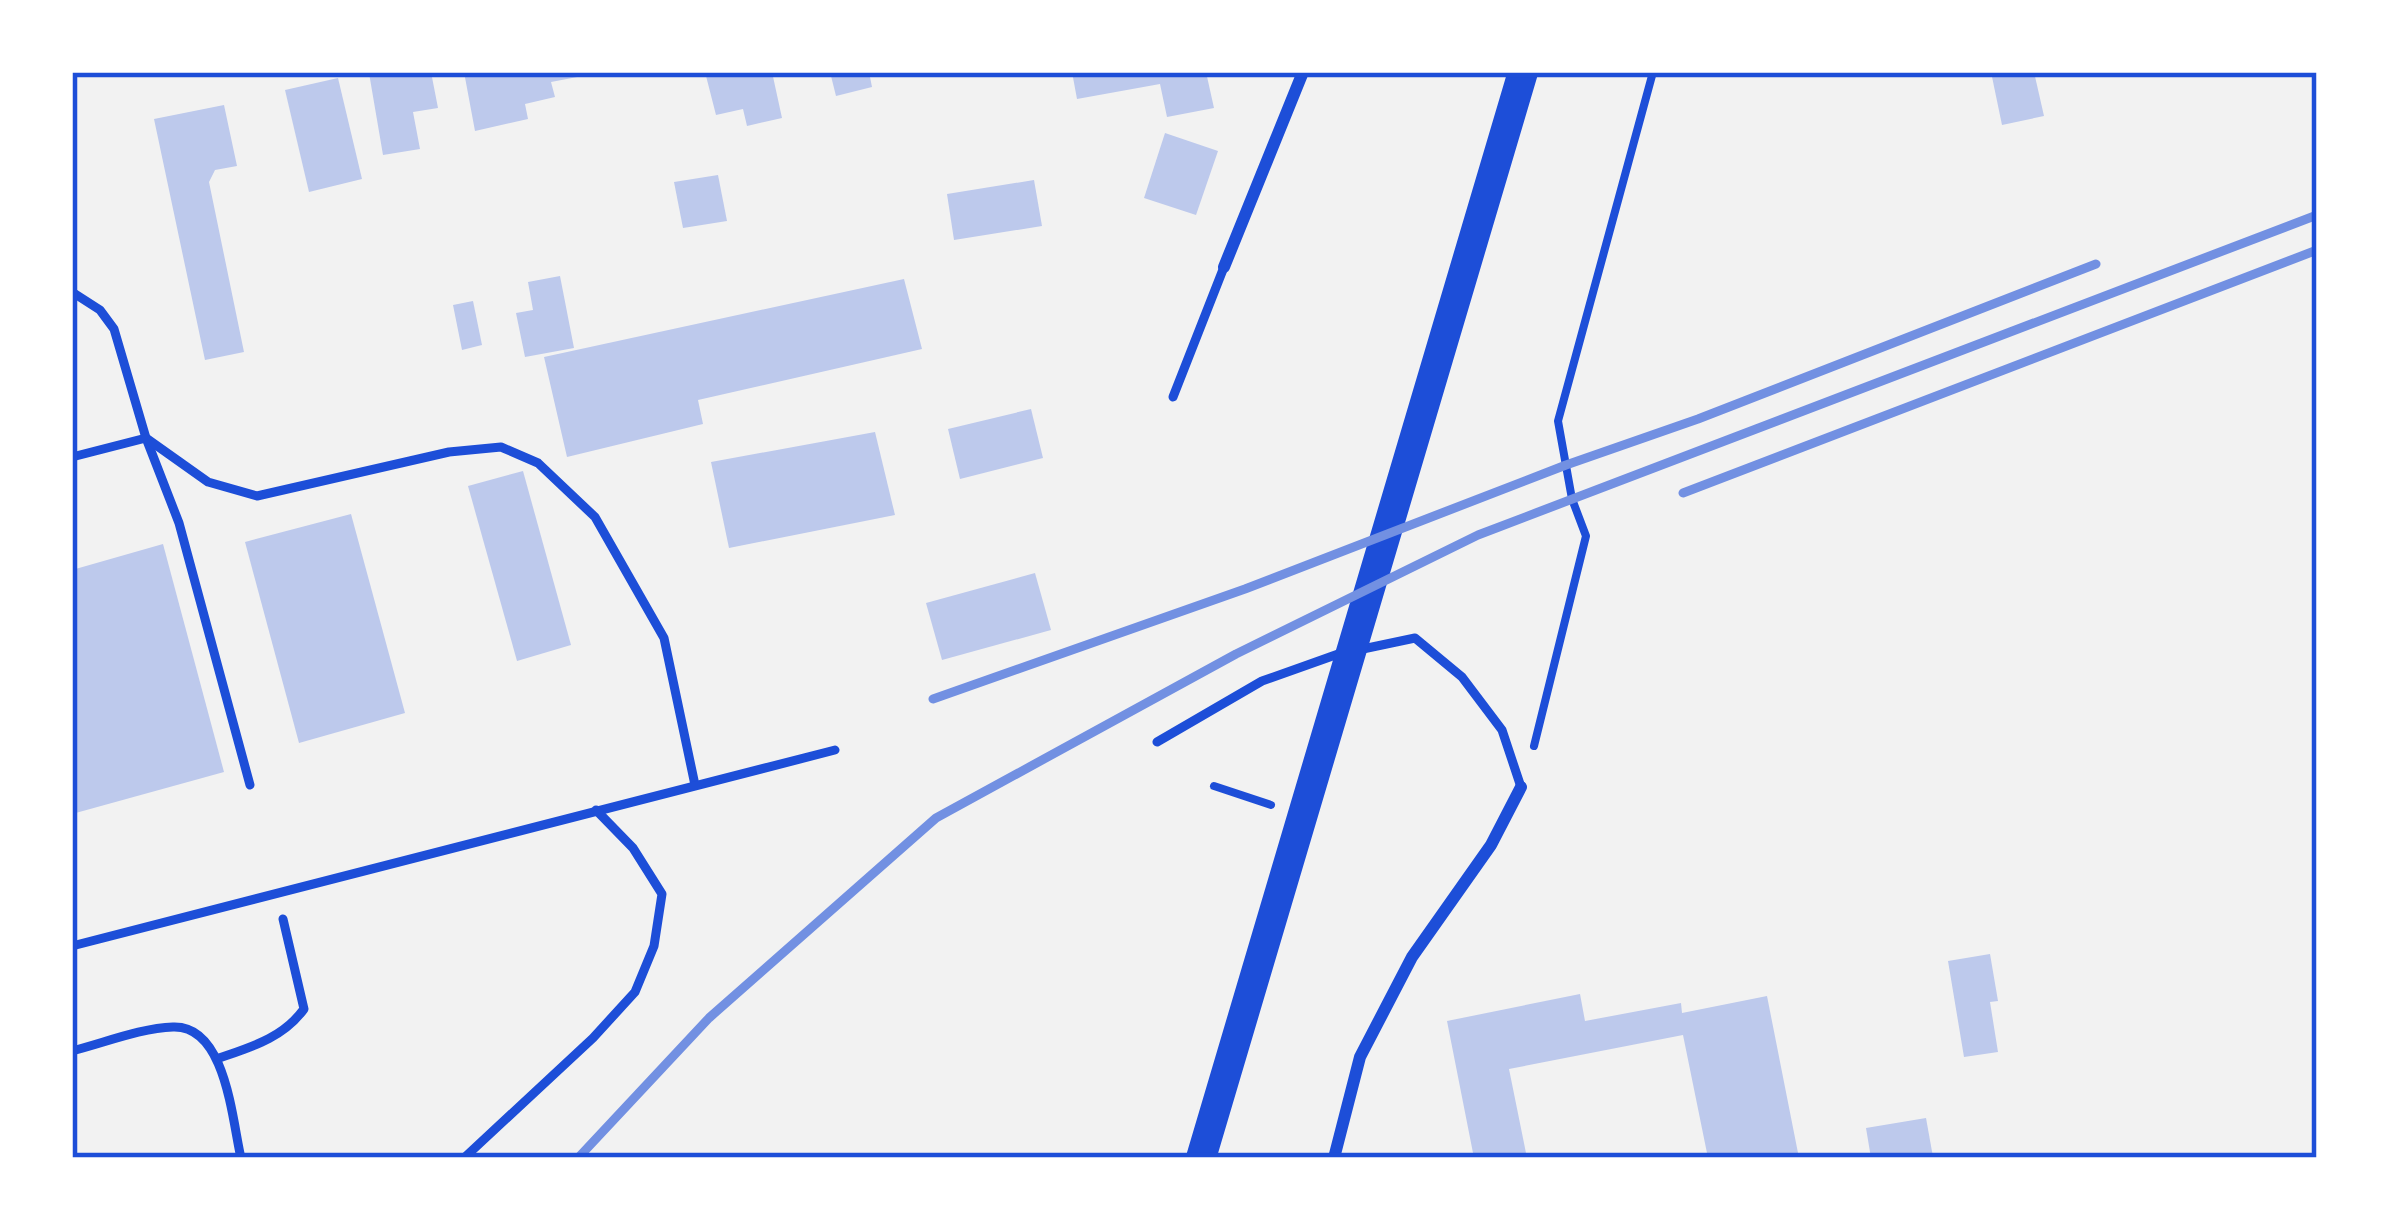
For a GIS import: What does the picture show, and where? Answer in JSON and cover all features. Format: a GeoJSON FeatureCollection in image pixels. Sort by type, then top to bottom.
{"type":"FeatureCollection","features":[{"type":"Feature","properties":{"kind":"main road"},"geometry":{"type":"LineString","coordinates":[[1201,1158],[1521,80]]}},
{"type":"Feature","properties":{"kind":"street"},"geometry":{"type":"LineString","coordinates":[[1224,267],[1303,72]]}},
{"type":"Feature","properties":{"kind":"street"},"geometry":{"type":"LineString","coordinates":[[1334,1158],[1360,1058],[1412,957],[1491,845],[1521,787]]}},
{"type":"Feature","properties":{"kind":"lane"},"geometry":{"type":"LineString","coordinates":[[1173,397],[1224,267]]}},
{"type":"Feature","properties":{"kind":"lane"},"geometry":{"type":"LineString","coordinates":[[72,292],[100,310],[114,329],[178,524],[250,785]]}},
{"type":"Feature","properties":{"kind":"lane"},"geometry":{"type":"LineString","coordinates":[[72,457],[146,438],[208,482],[257,496],[449,452],[501,447],[538,463],[595,517],[664,638],[695,785]]}},
{"type":"Feature","properties":{"kind":"lane"},"geometry":{"type":"LineString","coordinates":[[1157,742],[1262,681],[1336,654],[1415,638],[1462,677],[1502,730],[1521,787]]}},
{"type":"Feature","properties":{"kind":"lane"},"geometry":{"type":"LineString","coordinates":[[72,946],[835,750]]}},
{"type":"Feature","properties":{"kind":"lane"},"geometry":{"type":"LineString","coordinates":[[464,1158],[593,1038],[635,992],[654,946],[662,894],[633,848],[596,810]]}},
{"type":"Feature","properties":{"kind":"lane"},"geometry":{"type":"LineString","coordinates":[[219,1058],[292,1026],[304,1009],[284,919]]}},
{"type":"Feature","properties":{"kind":"lane"},"geometry":{"type":"LineString","coordinates":[[72,1051],[177,1026],[203,1038],[219,1058],[241,1158]]}},
{"type":"Feature","properties":{"kind":"path"},"geometry":{"type":"LineString","coordinates":[[1521,787],[1542,721],[1586,536],[1572,499],[1558,421],[1653,72]]}},
{"type":"Feature","properties":{"kind":"path"},"geometry":{"type":"LineString","coordinates":[[1214,786],[1301,816]]}},
{"type":"Feature","properties":{"kind":"building"},"geometry":{"type":"Polygon","coordinates":[[[431,72],[438,108],[413,112],[420,149],[383,155],[369,73],[431,72]]]}},
{"type":"Feature","properties":{"kind":"building"},"geometry":{"type":"Polygon","coordinates":[[[464,72],[593,74],[551,82],[555,97],[525,104],[528,119],[475,131],[464,72]]]}},
{"type":"Feature","properties":{"kind":"building"},"geometry":{"type":"Polygon","coordinates":[[[705,72],[772,72],[782,118],[747,126],[743,109],[716,115],[705,72]]]}},
{"type":"Feature","properties":{"kind":"building"},"geometry":{"type":"Polygon","coordinates":[[[830,72],[869,72],[872,87],[836,96],[830,72]]]}},
{"type":"Feature","properties":{"kind":"building"},"geometry":{"type":"Polygon","coordinates":[[[1072,72],[1206,72],[1214,108],[1167,117],[1160,84],[1077,99],[1072,72]]]}},
{"type":"Feature","properties":{"kind":"building"},"geometry":{"type":"Polygon","coordinates":[[[1991,72],[2034,72],[2044,116],[2002,125],[1991,72]]]}},
{"type":"Feature","properties":{"kind":"building"},"geometry":{"type":"Polygon","coordinates":[[[338,78],[362,179],[309,192],[285,90],[338,78]]]}},
{"type":"Feature","properties":{"kind":"building"},"geometry":{"type":"Polygon","coordinates":[[[224,105],[237,166],[215,170],[209,182],[244,352],[205,360],[154,119],[224,105]]]}},
{"type":"Feature","properties":{"kind":"building"},"geometry":{"type":"Polygon","coordinates":[[[1165,133],[1218,151],[1196,215],[1144,198],[1165,133]]]}},
{"type":"Feature","properties":{"kind":"building"},"geometry":{"type":"Polygon","coordinates":[[[718,175],[727,221],[683,228],[674,182],[718,175]]]}},
{"type":"Feature","properties":{"kind":"building"},"geometry":{"type":"Polygon","coordinates":[[[1034,180],[1042,226],[954,240],[947,194],[1034,180]]]}},
{"type":"Feature","properties":{"kind":"building"},"geometry":{"type":"Polygon","coordinates":[[[560,276],[574,348],[525,357],[516,313],[533,310],[528,282],[560,276]]]}},
{"type":"Feature","properties":{"kind":"building"},"geometry":{"type":"Polygon","coordinates":[[[904,279],[922,349],[698,400],[703,424],[567,457],[544,357],[904,279]]]}},
{"type":"Feature","properties":{"kind":"building"},"geometry":{"type":"Polygon","coordinates":[[[473,301],[482,345],[462,350],[453,305],[473,301]]]}},
{"type":"Feature","properties":{"kind":"building"},"geometry":{"type":"Polygon","coordinates":[[[1031,409],[1043,458],[960,479],[948,429],[1031,409]]]}},
{"type":"Feature","properties":{"kind":"building"},"geometry":{"type":"Polygon","coordinates":[[[875,432],[895,515],[729,548],[711,462],[875,432]]]}},
{"type":"Feature","properties":{"kind":"building"},"geometry":{"type":"Polygon","coordinates":[[[523,471],[571,645],[517,661],[468,486],[523,471]]]}},
{"type":"Feature","properties":{"kind":"building"},"geometry":{"type":"Polygon","coordinates":[[[351,514],[405,713],[299,743],[245,542],[351,514]]]}},
{"type":"Feature","properties":{"kind":"building"},"geometry":{"type":"Polygon","coordinates":[[[163,544],[224,772],[72,814],[72,570],[163,544]]]}},
{"type":"Feature","properties":{"kind":"building"},"geometry":{"type":"Polygon","coordinates":[[[1035,573],[1051,630],[942,660],[926,603],[1035,573]]]}},
{"type":"Feature","properties":{"kind":"building"},"geometry":{"type":"Polygon","coordinates":[[[1990,954],[1998,1001],[1990,1002],[1998,1052],[1964,1057],[1948,961],[1990,954]]]}},
{"type":"Feature","properties":{"kind":"building"},"geometry":{"type":"Polygon","coordinates":[[[1580,994],[1585,1021],[1681,1003],[1682,1013],[1767,996],[1799,1158],[1708,1158],[1683,1035],[1509,1069],[1527,1158],[1474,1158],[1447,1021],[1580,994]]]}},
{"type":"Feature","properties":{"kind":"building"},"geometry":{"type":"Polygon","coordinates":[[[1926,1118],[1933,1157],[1871,1158],[1866,1128],[1926,1118]]]}},
{"type":"Feature","properties":{"kind":"railway"},"geometry":{"type":"LineString","coordinates":[[578,1158],[709,1018],[936,818],[1236,654],[1478,535],[2317,215]]}},
{"type":"Feature","properties":{"kind":"railway"},"geometry":{"type":"LineString","coordinates":[[1683,493],[2317,250]]}},
{"type":"Feature","properties":{"kind":"railway"},"geometry":{"type":"LineString","coordinates":[[933,699],[1245,589],[2096,264]]}}]}
